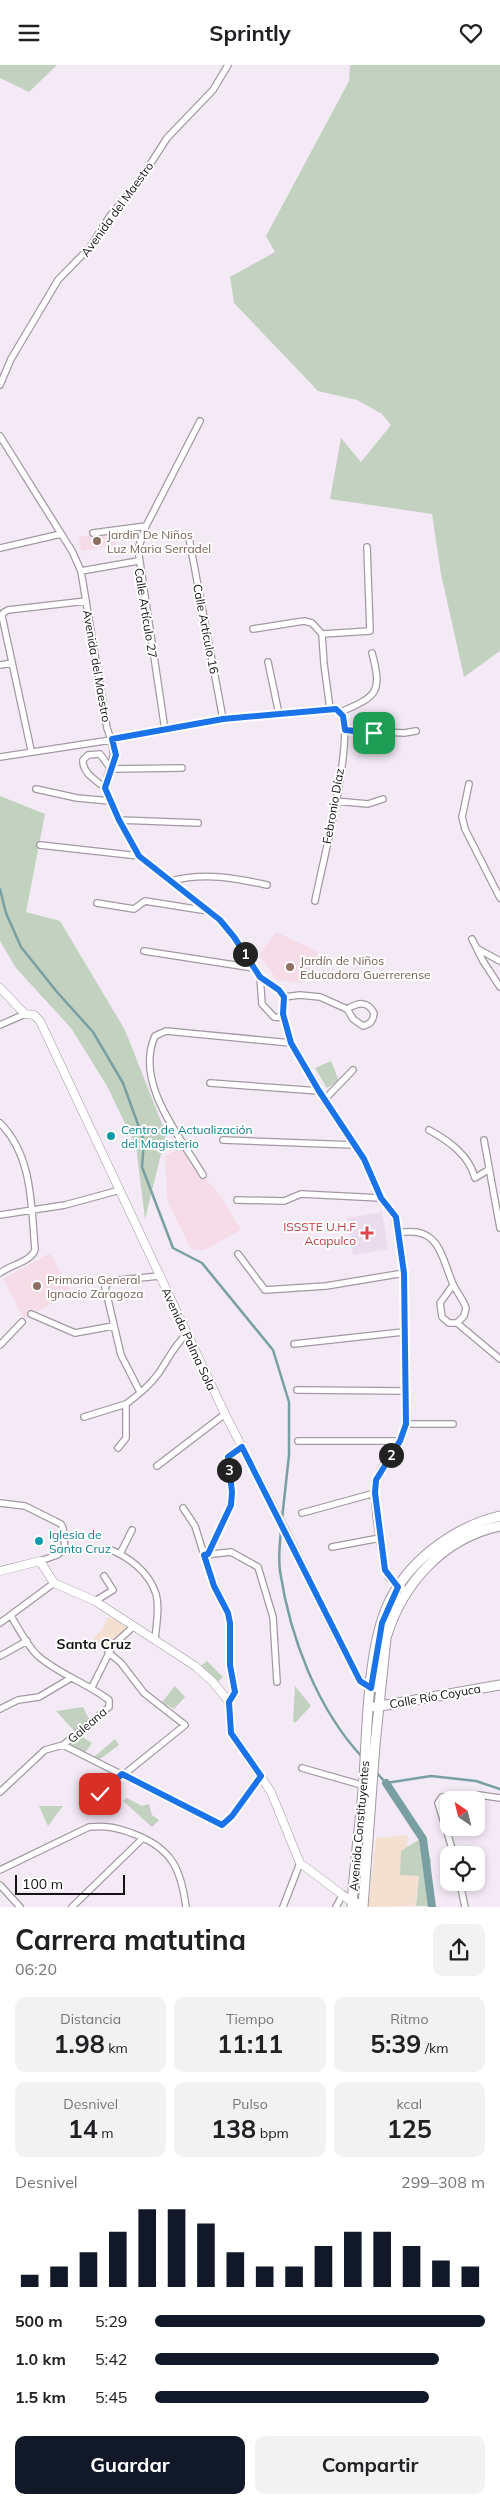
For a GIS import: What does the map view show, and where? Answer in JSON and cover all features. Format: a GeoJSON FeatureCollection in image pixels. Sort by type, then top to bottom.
{"type":"FeatureCollection","features":[{"type":"Feature","properties":{"kind":"main road"},"geometry":{"type":"LineString","coordinates":[[370,1745],[371,1688],[382,1623],[398,1587],[418,1563],[446,1539],[483,1520],[500,1516]]}},
{"type":"Feature","properties":{"kind":"main road"},"geometry":{"type":"LineString","coordinates":[[370,1745],[379,1707],[386,1639],[395,1612],[422,1571],[451,1547],[469,1536],[500,1526]]}},
{"type":"Feature","properties":{"kind":"main road","name":"Calle Río Coyuca"},"geometry":{"type":"LineString","coordinates":[[370,1707],[500,1687]]}},
{"type":"Feature","properties":{"kind":"main road","name":"Avenida Constituyentes"},"geometry":{"type":"LineString","coordinates":[[363,1905],[370,1745]]}},
{"type":"Feature","properties":{"kind":"main road","name":"Avenida Constituyentes"},"geometry":{"type":"LineString","coordinates":[[352,1904],[368,1782]]}},
{"type":"Feature","properties":{"kind":"street","name":"Avenida del Maestro"},"geometry":{"type":"LineString","coordinates":[[0,385],[12,359],[58,280],[90,247],[110,216],[140,180],[167,138],[213,90],[228,65]]}},
{"type":"Feature","properties":{"kind":"street","name":"Calle Artículo 27"},"geometry":{"type":"LineString","coordinates":[[165,730],[138,561],[140,538],[200,421]]}},
{"type":"Feature","properties":{"kind":"street","name":"Avenida del Maestro"},"geometry":{"type":"LineString","coordinates":[[0,436],[61,534],[81,571],[107,728],[116,755],[105,788]]}},
{"type":"Feature","properties":{"kind":"street"},"geometry":{"type":"LineString","coordinates":[[93,533],[146,526]]}},
{"type":"Feature","properties":{"kind":"street"},"geometry":{"type":"LineString","coordinates":[[0,548],[61,534]]}},
{"type":"Feature","properties":{"kind":"street","name":"Calle Artículo 16"},"geometry":{"type":"LineString","coordinates":[[189,538],[223,719]]}},
{"type":"Feature","properties":{"kind":"street"},"geometry":{"type":"LineString","coordinates":[[322,634],[370,631],[367,547]]}},
{"type":"Feature","properties":{"kind":"street"},"geometry":{"type":"LineString","coordinates":[[81,571],[138,561]]}},
{"type":"Feature","properties":{"kind":"street"},"geometry":{"type":"LineString","coordinates":[[31,750],[12,663],[4,613],[8,610],[86,601]]}},
{"type":"Feature","properties":{"kind":"street"},"geometry":{"type":"LineString","coordinates":[[253,629],[304,621],[312,623],[322,634],[330,709]]}},
{"type":"Feature","properties":{"kind":"street"},"geometry":{"type":"LineString","coordinates":[[0,757],[31,750],[112,739],[223,719],[330,709],[336,709],[340,712],[369,699],[375,693],[377,673],[372,653]]}},
{"type":"Feature","properties":{"kind":"street"},"geometry":{"type":"LineString","coordinates":[[268,662],[279,714]]}},
{"type":"Feature","properties":{"kind":"street"},"geometry":{"type":"LineString","coordinates":[[0,665],[12,663]]}},
{"type":"Feature","properties":{"kind":"street","name":"Febronio Díaz"},"geometry":{"type":"LineString","coordinates":[[315,901],[335,801],[345,730],[340,712]]}},
{"type":"Feature","properties":{"kind":"street"},"geometry":{"type":"LineString","coordinates":[[345,730],[404,733],[416,731]]}},
{"type":"Feature","properties":{"kind":"street"},"geometry":{"type":"LineString","coordinates":[[182,768],[111,769],[100,754],[88,755],[83,765],[86,772],[105,788],[119,820],[139,856],[209,911],[234,937],[260,977],[279,990],[284,997],[284,1017],[291,1043],[324,1100],[372,1175],[381,1198],[396,1217],[404,1273],[403,1332],[406,1424],[400,1441],[376,1480],[375,1493],[385,1570],[398,1587],[407,1592]]}},
{"type":"Feature","properties":{"kind":"street"},"geometry":{"type":"LineString","coordinates":[[469,784],[462,817],[465,829],[497,887],[500,898]]}},
{"type":"Feature","properties":{"kind":"street"},"geometry":{"type":"LineString","coordinates":[[36,789],[77,799],[110,801]]}},
{"type":"Feature","properties":{"kind":"street"},"geometry":{"type":"LineString","coordinates":[[335,801],[368,804],[383,799]]}},
{"type":"Feature","properties":{"kind":"street"},"geometry":{"type":"LineString","coordinates":[[119,820],[198,823]]}},
{"type":"Feature","properties":{"kind":"street"},"geometry":{"type":"LineString","coordinates":[[40,845],[139,856]]}},
{"type":"Feature","properties":{"kind":"street"},"geometry":{"type":"LineString","coordinates":[[172,881],[187,876],[202,875],[234,878],[267,885]]}},
{"type":"Feature","properties":{"kind":"street"},"geometry":{"type":"LineString","coordinates":[[97,903],[134,909],[145,901],[209,911]]}},
{"type":"Feature","properties":{"kind":"street"},"geometry":{"type":"LineString","coordinates":[[472,939],[483,961],[500,987]]}},
{"type":"Feature","properties":{"kind":"street"},"geometry":{"type":"LineString","coordinates":[[478,949],[500,961]]}},
{"type":"Feature","properties":{"kind":"street"},"geometry":{"type":"LineString","coordinates":[[144,951],[254,968]]}},
{"type":"Feature","properties":{"kind":"street"},"geometry":{"type":"LineString","coordinates":[[260,977],[262,1004],[274,1017],[284,1017]]}},
{"type":"Feature","properties":{"kind":"street","name":"Avenida Palma Sola"},"geometry":{"type":"LineString","coordinates":[[0,988],[24,1014],[34,1015],[40,1021],[225,1415],[269,1497],[360,1681],[371,1688]]}},
{"type":"Feature","properties":{"kind":"street"},"geometry":{"type":"LineString","coordinates":[[284,997],[309,995],[347,1009],[357,1024],[363,1026],[369,1024],[373,1019],[374,1013],[365,1004],[358,1003],[347,1009]]}},
{"type":"Feature","properties":{"kind":"street"},"geometry":{"type":"LineString","coordinates":[[0,1025],[24,1014]]}},
{"type":"Feature","properties":{"kind":"street"},"geometry":{"type":"LineString","coordinates":[[202,1175],[154,1089],[149,1056],[155,1036],[166,1031],[291,1043]]}},
{"type":"Feature","properties":{"kind":"street"},"geometry":{"type":"LineString","coordinates":[[324,1100],[353,1070]]}},
{"type":"Feature","properties":{"kind":"street"},"geometry":{"type":"LineString","coordinates":[[210,1083],[319,1091]]}},
{"type":"Feature","properties":{"kind":"street"},"geometry":{"type":"LineString","coordinates":[[0,1123],[20,1150],[24,1163],[31,1210],[34,1255],[0,1273]]}},
{"type":"Feature","properties":{"kind":"street"},"geometry":{"type":"LineString","coordinates":[[429,1130],[460,1152],[472,1165],[475,1178],[488,1170]]}},
{"type":"Feature","properties":{"kind":"street"},"geometry":{"type":"LineString","coordinates":[[223,1140],[354,1145]]}},
{"type":"Feature","properties":{"kind":"street"},"geometry":{"type":"LineString","coordinates":[[484,1140],[500,1228]]}},
{"type":"Feature","properties":{"kind":"street"},"geometry":{"type":"LineString","coordinates":[[0,1215],[65,1205],[120,1191]]}},
{"type":"Feature","properties":{"kind":"street"},"geometry":{"type":"LineString","coordinates":[[237,1200],[284,1201],[301,1194],[381,1198]]}},
{"type":"Feature","properties":{"kind":"street"},"geometry":{"type":"LineString","coordinates":[[398,1233],[411,1230],[429,1236],[441,1254],[453,1285],[466,1309],[464,1315],[457,1323]]}},
{"type":"Feature","properties":{"kind":"street"},"geometry":{"type":"LineString","coordinates":[[238,1254],[265,1290],[326,1286],[404,1273]]}},
{"type":"Feature","properties":{"kind":"street"},"geometry":{"type":"LineString","coordinates":[[140,1392],[121,1356],[113,1326],[106,1283],[159,1275]]}},
{"type":"Feature","properties":{"kind":"street"},"geometry":{"type":"LineString","coordinates":[[453,1285],[440,1303],[440,1311],[445,1320],[457,1323],[500,1359]]}},
{"type":"Feature","properties":{"kind":"street"},"geometry":{"type":"LineString","coordinates":[[31,1313],[75,1333],[113,1326]]}},
{"type":"Feature","properties":{"kind":"street"},"geometry":{"type":"LineString","coordinates":[[0,1345],[22,1322]]}},
{"type":"Feature","properties":{"kind":"street"},"geometry":{"type":"LineString","coordinates":[[294,1344],[403,1332]]}},
{"type":"Feature","properties":{"kind":"street"},"geometry":{"type":"LineString","coordinates":[[84,1417],[126,1404],[157,1375],[179,1341],[186,1334]]}},
{"type":"Feature","properties":{"kind":"street"},"geometry":{"type":"LineString","coordinates":[[297,1390],[405,1391]]}},
{"type":"Feature","properties":{"kind":"street"},"geometry":{"type":"LineString","coordinates":[[118,1448],[126,1438],[126,1404]]}},
{"type":"Feature","properties":{"kind":"street"},"geometry":{"type":"LineString","coordinates":[[157,1467],[225,1415]]}},
{"type":"Feature","properties":{"kind":"street"},"geometry":{"type":"LineString","coordinates":[[406,1424],[453,1424]]}},
{"type":"Feature","properties":{"kind":"street"},"geometry":{"type":"LineString","coordinates":[[298,1441],[400,1441]]}},
{"type":"Feature","properties":{"kind":"street"},"geometry":{"type":"LineString","coordinates":[[206,1554],[231,1505],[232,1492],[228,1457],[242,1447]]}},
{"type":"Feature","properties":{"kind":"street"},"geometry":{"type":"LineString","coordinates":[[302,1513],[375,1493]]}},
{"type":"Feature","properties":{"kind":"street"},"geometry":{"type":"LineString","coordinates":[[0,1503],[26,1506],[61,1524],[66,1545],[65,1549],[57,1555],[0,1571]]}},
{"type":"Feature","properties":{"kind":"street"},"geometry":{"type":"LineString","coordinates":[[183,1508],[195,1526],[230,1623],[229,1653],[235,1692],[229,1702],[231,1733],[261,1776],[300,1863],[343,1894],[352,1904],[363,1905]]}},
{"type":"Feature","properties":{"kind":"street"},"geometry":{"type":"LineString","coordinates":[[120,1554],[132,1530]]}},
{"type":"Feature","properties":{"kind":"street"},"geometry":{"type":"LineString","coordinates":[[332,1547],[380,1538]]}},
{"type":"Feature","properties":{"kind":"street"},"geometry":{"type":"LineString","coordinates":[[109,1549],[140,1568],[156,1593],[156,1641]]}},
{"type":"Feature","properties":{"kind":"street"},"geometry":{"type":"LineString","coordinates":[[206,1554],[231,1552],[258,1567],[273,1617],[277,1681]]}},
{"type":"Feature","properties":{"kind":"street"},"geometry":{"type":"LineString","coordinates":[[40,1561],[54,1583],[95,1601],[194,1666],[213,1683],[229,1702]]}},
{"type":"Feature","properties":{"kind":"street"},"geometry":{"type":"LineString","coordinates":[[95,1601],[113,1590],[104,1576]]}},
{"type":"Feature","properties":{"kind":"street"},"geometry":{"type":"LineString","coordinates":[[0,1623],[11,1617],[54,1583]]}},
{"type":"Feature","properties":{"kind":"street"},"geometry":{"type":"LineString","coordinates":[[11,1617],[38,1655],[71,1678],[92,1687],[108,1652],[113,1645],[134,1627]]}},
{"type":"Feature","properties":{"kind":"street"},"geometry":{"type":"LineString","coordinates":[[0,1656],[27,1641]]}},
{"type":"Feature","properties":{"kind":"street"},"geometry":{"type":"LineString","coordinates":[[96,1797],[122,1774],[185,1725],[144,1693],[121,1663],[108,1652]]}},
{"type":"Feature","properties":{"kind":"street"},"geometry":{"type":"LineString","coordinates":[[0,1709],[18,1700],[39,1697],[71,1678]]}},
{"type":"Feature","properties":{"kind":"street","name":"Galeana"},"geometry":{"type":"LineString","coordinates":[[0,1792],[45,1750],[63,1745],[110,1703],[92,1687]]}},
{"type":"Feature","properties":{"kind":"street"},"geometry":{"type":"LineString","coordinates":[[371,1688],[381,1688]]}},
{"type":"Feature","properties":{"kind":"street"},"geometry":{"type":"LineString","coordinates":[[63,1745],[222,1825],[232,1816],[261,1776]]}},
{"type":"Feature","properties":{"kind":"street"},"geometry":{"type":"LineString","coordinates":[[302,1768],[368,1782]]}},
{"type":"Feature","properties":{"kind":"street"},"geometry":{"type":"LineString","coordinates":[[451,1846],[438,1799],[442,1797],[479,1795],[500,1798]]}},
{"type":"Feature","properties":{"kind":"street"},"geometry":{"type":"LineString","coordinates":[[0,1870],[89,1827],[102,1825],[115,1827],[142,1837],[168,1854],[179,1875],[186,1903],[181,1907]]}},
{"type":"Feature","properties":{"kind":"street"},"geometry":{"type":"LineString","coordinates":[[72,1907],[142,1837]]}},
{"type":"Feature","properties":{"kind":"street"},"geometry":{"type":"LineString","coordinates":[[283,1907],[300,1863]]}},
{"type":"Feature","properties":{"kind":"street"},"geometry":{"type":"LineString","coordinates":[[0,1885],[20,1907]]}},
{"type":"Feature","properties":{"kind":"street"},"geometry":{"type":"LineString","coordinates":[[462,1891],[465,1907]]}},
{"type":"Feature","properties":{"kind":"street"},"geometry":{"type":"LineString","coordinates":[[336,1907],[343,1894]]}},
{"type":"Feature","properties":{"kind":"shaded area","name":"Jardin De Niños Luz Maria Serradel"},"geometry":{"type":"Polygon","coordinates":[[[112,532],[117,545],[81,551],[79,537],[112,532]]]}},
{"type":"Feature","properties":{"kind":"shaded area","name":"Jardín de Niños Educadora Guerrerense"},"geometry":{"type":"Polygon","coordinates":[[[276,932],[319,952],[303,983],[277,980],[259,955],[276,932]]]}},
{"type":"Feature","properties":{"kind":"shaded area"},"geometry":{"type":"Polygon","coordinates":[[[180,1148],[221,1197],[241,1230],[204,1250],[191,1249],[167,1200],[165,1156],[180,1148]]]}},
{"type":"Feature","properties":{"kind":"shaded area","name":"ISSSTE U.H.F Acapulco"},"geometry":{"type":"Polygon","coordinates":[[[382,1212],[388,1249],[353,1255],[347,1218],[382,1212]]]}},
{"type":"Feature","properties":{"kind":"shaded area","name":"Primaria General Ignacio Zaragoza"},"geometry":{"type":"Polygon","coordinates":[[[50,1253],[72,1293],[24,1318],[3,1279],[50,1253]]]}},
{"type":"Feature","properties":{"kind":"shaded area"},"geometry":{"type":"Polygon","coordinates":[[[108,1617],[127,1625],[126,1632],[107,1651],[93,1639],[104,1627],[108,1617]]]}},
{"type":"Feature","properties":{"kind":"shaded area"},"geometry":{"type":"Polygon","coordinates":[[[408,1835],[406,1868],[420,1870],[415,1906],[368,1907],[376,1838],[408,1835]]]}},
{"type":"Feature","properties":{"kind":"green space"},"geometry":{"type":"Polygon","coordinates":[[[0,65],[57,65],[29,92],[0,78],[0,65]]]}},
{"type":"Feature","properties":{"kind":"green space"},"geometry":{"type":"Polygon","coordinates":[[[350,65],[500,65],[500,651],[464,677],[441,574],[432,514],[330,499],[341,438],[361,462],[391,425],[382,414],[357,400],[318,391],[234,303],[230,277],[275,252],[266,236],[349,81],[350,65]]]}},
{"type":"Feature","properties":{"kind":"green space"},"geometry":{"type":"Polygon","coordinates":[[[0,796],[45,814],[26,912],[60,921],[125,1030],[166,1134],[145,1219],[136,1146],[107,1086],[71,1028],[16,968],[0,941],[0,796]]]}},
{"type":"Feature","properties":{"kind":"green space"},"geometry":{"type":"Polygon","coordinates":[[[331,1061],[339,1081],[327,1088],[315,1068],[331,1061]]]}},
{"type":"Feature","properties":{"kind":"green space"},"geometry":{"type":"Polygon","coordinates":[[[207,1661],[223,1677],[216,1683],[199,1667],[207,1661]]]}},
{"type":"Feature","properties":{"kind":"green space"},"geometry":{"type":"Polygon","coordinates":[[[175,1686],[185,1697],[174,1709],[162,1702],[175,1686]]]}},
{"type":"Feature","properties":{"kind":"green space"},"geometry":{"type":"Polygon","coordinates":[[[295,1686],[311,1706],[295,1723],[293,1721],[295,1686]]]}},
{"type":"Feature","properties":{"kind":"green space"},"geometry":{"type":"Polygon","coordinates":[[[83,1707],[89,1719],[75,1732],[56,1711],[83,1707]]]}},
{"type":"Feature","properties":{"kind":"green space"},"geometry":{"type":"Polygon","coordinates":[[[78,1734],[92,1743],[85,1753],[70,1745],[78,1734]]]}},
{"type":"Feature","properties":{"kind":"green space"},"geometry":{"type":"Polygon","coordinates":[[[115,1739],[119,1745],[100,1759],[94,1757],[115,1739]]]}},
{"type":"Feature","properties":{"kind":"green space"},"geometry":{"type":"Polygon","coordinates":[[[127,1798],[142,1806],[149,1804],[152,1815],[159,1820],[152,1827],[123,1801],[127,1798]]]}},
{"type":"Feature","properties":{"kind":"green space"},"geometry":{"type":"Polygon","coordinates":[[[39,1806],[63,1806],[48,1826],[39,1806]]]}},
{"type":"Feature","properties":{"kind":"green space"},"geometry":{"type":"Polygon","coordinates":[[[423,1837],[431,1860],[430,1873],[433,1906],[416,1906],[419,1876],[400,1875],[401,1851],[423,1837]]]}},
{"type":"Feature","properties":{"kind":"waterway"},"geometry":{"type":"LineString","coordinates":[[0,889],[6,913],[21,947],[57,992],[93,1032],[123,1083],[144,1141],[142,1167],[173,1248],[202,1263],[273,1350],[289,1402],[289,1455],[282,1519]]}},
{"type":"Feature","properties":{"kind":"waterway"},"geometry":{"type":"LineString","coordinates":[[281,1529],[280,1571],[291,1621],[299,1646],[319,1695],[347,1739],[363,1758]]}},
{"type":"Feature","properties":{"kind":"waterway"},"geometry":{"type":"LineString","coordinates":[[375,1771],[386,1783],[431,1776],[476,1781],[500,1789]]}},
{"type":"Feature","properties":{"kind":"waterway"},"geometry":{"type":"LineString","coordinates":[[386,1783],[423,1839],[432,1907]]}},
{"type":"Feature","properties":{"kind":"place","name":"Jardin De Niños Luz Maria Serradel"},"geometry":{"type":"Point","coordinates":[97,541]}},
{"type":"Feature","properties":{"kind":"place","name":"Jardín de Niños Educadora Guerrerense"},"geometry":{"type":"Point","coordinates":[290,967]}},
{"type":"Feature","properties":{"kind":"place","name":"Centro de Actualización del Magisterio"},"geometry":{"type":"Point","coordinates":[111,1136]}},
{"type":"Feature","properties":{"kind":"place","name":"ISSSTE U.H.F Acapulco"},"geometry":{"type":"Point","coordinates":[367,1233]}},
{"type":"Feature","properties":{"kind":"place","name":"Primaria General Ignacio Zaragoza"},"geometry":{"type":"Point","coordinates":[37,1286]}},
{"type":"Feature","properties":{"kind":"place","name":"Iglesia de Santa Cruz"},"geometry":{"type":"Point","coordinates":[39,1541]}},
{"type":"Feature","properties":{"kind":"district","name":"Santa Cruz"},"geometry":{"type":"Point","coordinates":[94,1644]}},
{"type":"Feature","properties":{"kind":"route"},"geometry":{"type":"LineString","coordinates":[[100,1794],[122,1774],[161,1792],[222,1825],[232,1816],[261,1776],[231,1733],[229,1702],[234,1698],[235,1685],[229,1653],[230,1623],[228,1613],[214,1586],[204,1555],[208,1554],[231,1505],[232,1492],[228,1457],[231,1453],[242,1447],[269,1497],[360,1681],[371,1688],[382,1623],[398,1587],[385,1570],[375,1493],[376,1480],[400,1441],[406,1424],[403,1332],[404,1273],[396,1217],[381,1198],[364,1159],[319,1091],[291,1043],[283,1014],[284,997],[279,990],[269,985],[260,977],[234,937],[220,920],[139,856],[119,820],[105,788],[116,755],[112,739],[223,719],[336,709],[343,716],[345,730],[374,733]]}}]}
